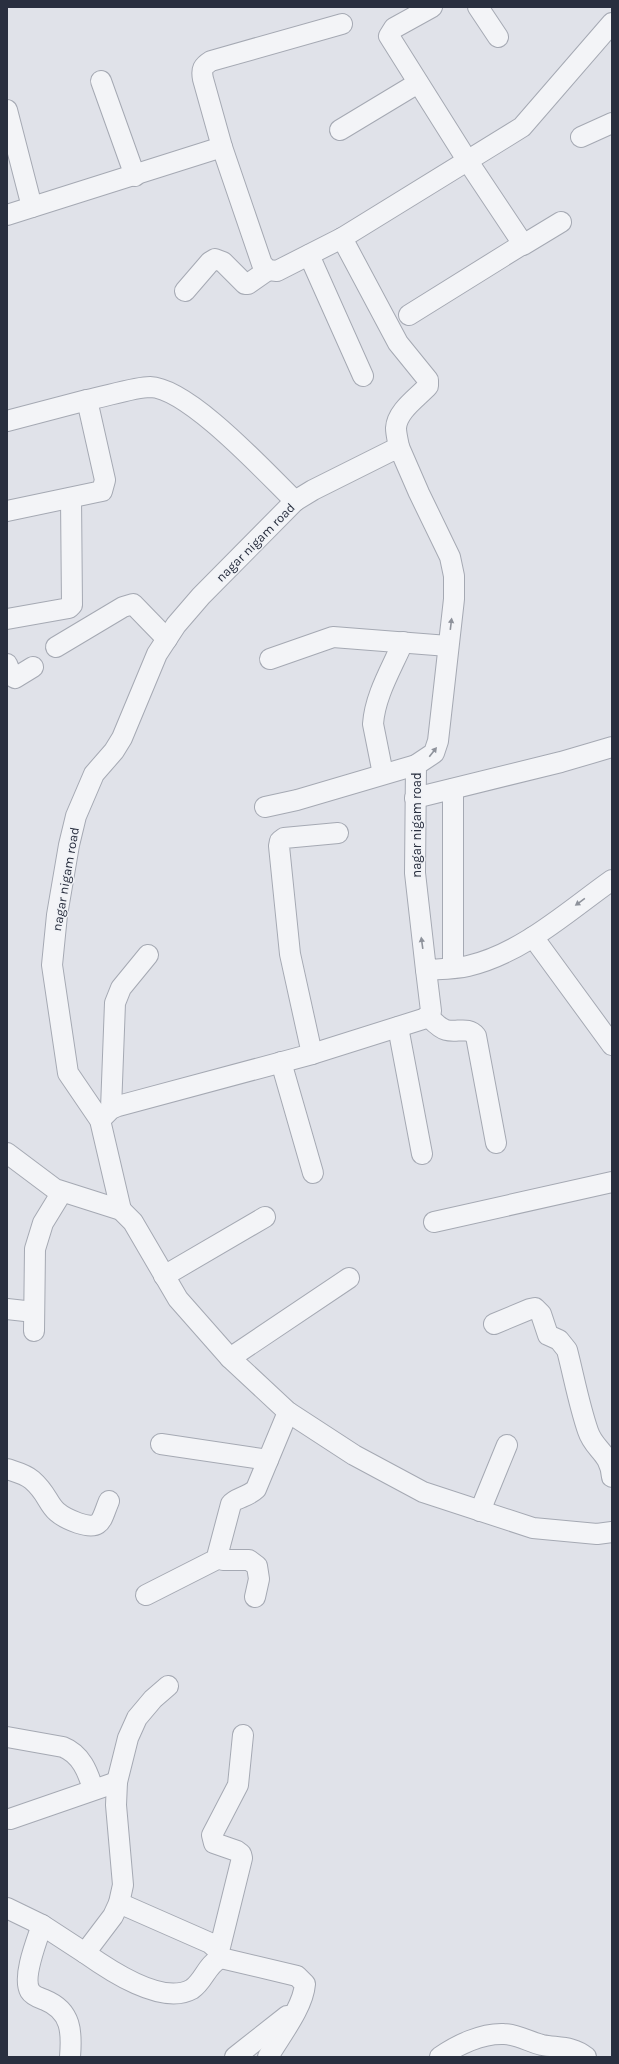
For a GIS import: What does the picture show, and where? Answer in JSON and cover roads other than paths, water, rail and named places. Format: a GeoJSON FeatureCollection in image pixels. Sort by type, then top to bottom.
{"type":"FeatureCollection","features":[{"type":"Feature","properties":{"kind":"street"},"geometry":{"type":"LineString","coordinates":[[432,7],[394,28],[389,36],[467,160],[523,245]]}},
{"type":"Feature","properties":{"kind":"street"},"geometry":{"type":"LineString","coordinates":[[478,7],[498,37]]}},
{"type":"Feature","properties":{"kind":"street"},"geometry":{"type":"LineString","coordinates":[[342,24],[211,61],[205,65],[202,71],[222,147],[262,264],[268,270],[277,271],[342,238],[467,160],[511,135],[531,119],[612,23]]}},
{"type":"Feature","properties":{"kind":"street"},"geometry":{"type":"LineString","coordinates":[[101,81],[135,176]]}},
{"type":"Feature","properties":{"kind":"street"},"geometry":{"type":"LineString","coordinates":[[340,130],[418,83]]}},
{"type":"Feature","properties":{"kind":"street"},"geometry":{"type":"LineString","coordinates":[[7,110],[32,207]]}},
{"type":"Feature","properties":{"kind":"street"},"geometry":{"type":"LineString","coordinates":[[581,137],[612,123]]}},
{"type":"Feature","properties":{"kind":"street"},"geometry":{"type":"LineString","coordinates":[[7,215],[135,176],[222,147]]}},
{"type":"Feature","properties":{"kind":"street"},"geometry":{"type":"LineString","coordinates":[[409,315],[561,222]]}},
{"type":"Feature","properties":{"kind":"street"},"geometry":{"type":"LineString","coordinates":[[342,238],[398,343],[428,380],[428,386],[400,414],[396,427],[399,447]]}},
{"type":"Feature","properties":{"kind":"street"},"geometry":{"type":"LineString","coordinates":[[309,255],[363,376]]}},
{"type":"Feature","properties":{"kind":"street"},"geometry":{"type":"LineString","coordinates":[[185,291],[210,262],[215,259],[223,262],[244,284],[248,284],[268,270]]}},
{"type":"Feature","properties":{"kind":"street"},"geometry":{"type":"LineString","coordinates":[[7,421],[87,400],[149,387],[168,392],[227,434],[295,501]]}},
{"type":"Feature","properties":{"kind":"street"},"geometry":{"type":"LineString","coordinates":[[7,511],[102,490],[105,485],[105,480],[87,400]]}},
{"type":"Feature","properties":{"kind":"street","name":"nagar nigam road"},"geometry":{"type":"LineString","coordinates":[[121,1210],[106,1115],[70,1078],[65,1065],[63,1031],[53,979],[52,965],[57,915],[69,845],[76,816],[94,774],[114,751],[122,738],[158,654],[167,639],[201,596],[295,501],[313,490],[399,447],[418,493],[450,557],[454,576],[454,599],[437,747],[429,757],[416,765],[415,798],[417,810],[415,873],[431,1003],[431,1011],[428,1016]]}},
{"type":"Feature","properties":{"kind":"street"},"geometry":{"type":"LineString","coordinates":[[7,619],[72,606],[71,498]]}},
{"type":"Feature","properties":{"kind":"street"},"geometry":{"type":"LineString","coordinates":[[56,646],[123,607],[133,604],[167,639]]}},
{"type":"Feature","properties":{"kind":"street"},"geometry":{"type":"LineString","coordinates":[[270,659],[333,637],[448,646]]}},
{"type":"Feature","properties":{"kind":"street"},"geometry":{"type":"LineString","coordinates":[[383,774],[373,724],[374,717],[379,697],[403,642]]}},
{"type":"Feature","properties":{"kind":"street"},"geometry":{"type":"LineString","coordinates":[[7,664],[12,676],[15,678],[33,667]]}},
{"type":"Feature","properties":{"kind":"street"},"geometry":{"type":"LineString","coordinates":[[415,798],[612,747]]}},
{"type":"Feature","properties":{"kind":"street"},"geometry":{"type":"LineString","coordinates":[[266,807],[297,800],[416,765]]}},
{"type":"Feature","properties":{"kind":"street"},"geometry":{"type":"LineString","coordinates":[[452,968],[453,789]]}},
{"type":"Feature","properties":{"kind":"street"},"geometry":{"type":"LineString","coordinates":[[312,1054],[291,960],[279,846],[280,841],[284,838],[338,832]]}},
{"type":"Feature","properties":{"kind":"street"},"geometry":{"type":"LineString","coordinates":[[426,970],[467,967],[483,962],[533,937],[612,880]]}},
{"type":"Feature","properties":{"kind":"street"},"geometry":{"type":"LineString","coordinates":[[533,937],[612,1045]]}},
{"type":"Feature","properties":{"kind":"street"},"geometry":{"type":"LineString","coordinates":[[148,955],[122,988],[115,1003],[106,1115],[312,1054],[428,1016],[438,1026],[446,1030],[468,1030],[476,1036],[496,1143]]}},
{"type":"Feature","properties":{"kind":"street"},"geometry":{"type":"LineString","coordinates":[[398,1027],[422,1154]]}},
{"type":"Feature","properties":{"kind":"street"},"geometry":{"type":"LineString","coordinates":[[281,1062],[313,1173]]}},
{"type":"Feature","properties":{"kind":"street"},"geometry":{"type":"LineString","coordinates":[[7,1153],[55,1189],[121,1210],[133,1222],[178,1299],[230,1358],[288,1412],[354,1455],[423,1492],[533,1528],[597,1534],[612,1532]]}},
{"type":"Feature","properties":{"kind":"street"},"geometry":{"type":"LineString","coordinates":[[434,1222],[612,1182]]}},
{"type":"Feature","properties":{"kind":"street"},"geometry":{"type":"LineString","coordinates":[[7,1309],[34,1321],[35,1249],[44,1223],[62,1192]]}},
{"type":"Feature","properties":{"kind":"street"},"geometry":{"type":"LineString","coordinates":[[164,1276],[265,1217]]}},
{"type":"Feature","properties":{"kind":"street"},"geometry":{"type":"LineString","coordinates":[[230,1358],[348,1278]]}},
{"type":"Feature","properties":{"kind":"street"},"geometry":{"type":"LineString","coordinates":[[494,1324],[530,1309],[535,1308],[541,1314],[548,1335],[559,1340],[567,1350],[588,1432],[605,1455],[611,1468],[612,1477]]}},
{"type":"Feature","properties":{"kind":"street"},"geometry":{"type":"LineString","coordinates":[[219,1558],[218,1553],[231,1504],[236,1500],[246,1497],[256,1488],[288,1412]]}},
{"type":"Feature","properties":{"kind":"street"},"geometry":{"type":"LineString","coordinates":[[161,1444],[268,1460]]}},
{"type":"Feature","properties":{"kind":"street"},"geometry":{"type":"LineString","coordinates":[[480,1511],[506,1445]]}},
{"type":"Feature","properties":{"kind":"street"},"geometry":{"type":"LineString","coordinates":[[7,1469],[28,1477],[34,1482],[52,1508],[60,1516],[89,1526],[94,1527],[98,1524],[109,1501]]}},
{"type":"Feature","properties":{"kind":"street"},"geometry":{"type":"LineString","coordinates":[[146,1595],[219,1558],[253,1562],[259,1572],[255,1597]]}},
{"type":"Feature","properties":{"kind":"street"},"geometry":{"type":"LineString","coordinates":[[85,1953],[113,1916],[119,1903],[123,1885],[116,1805],[118,1782],[132,1727],[149,1704],[168,1686]]}},
{"type":"Feature","properties":{"kind":"street"},"geometry":{"type":"LineString","coordinates":[[7,1908],[42,1925],[103,1966],[137,1984],[159,1991],[177,1993],[192,1989],[220,1955],[242,1858],[241,1854],[237,1851],[214,1842],[212,1835],[238,1785],[243,1735]]}},
{"type":"Feature","properties":{"kind":"street"},"geometry":{"type":"LineString","coordinates":[[7,1737],[71,1750],[87,1771],[93,1789]]}},
{"type":"Feature","properties":{"kind":"street"},"geometry":{"type":"LineString","coordinates":[[10,1819],[93,1789],[118,1782]]}},
{"type":"Feature","properties":{"kind":"street"},"geometry":{"type":"LineString","coordinates":[[119,1903],[210,1943],[220,1955],[298,1976],[302,1979],[306,1984],[305,1991],[297,2008],[268,2057]]}},
{"type":"Feature","properties":{"kind":"street"},"geometry":{"type":"LineString","coordinates":[[42,1925],[28,1976],[30,1992],[36,1997],[50,2002],[66,2016],[72,2035],[70,2057]]}},
{"type":"Feature","properties":{"kind":"street"},"geometry":{"type":"LineString","coordinates":[[235,2057],[297,2008]]}},
{"type":"Feature","properties":{"kind":"street"},"geometry":{"type":"LineString","coordinates":[[440,2057],[460,2046],[485,2036],[504,2034],[543,2045],[565,2047],[580,2052],[586,2057]]}}]}
